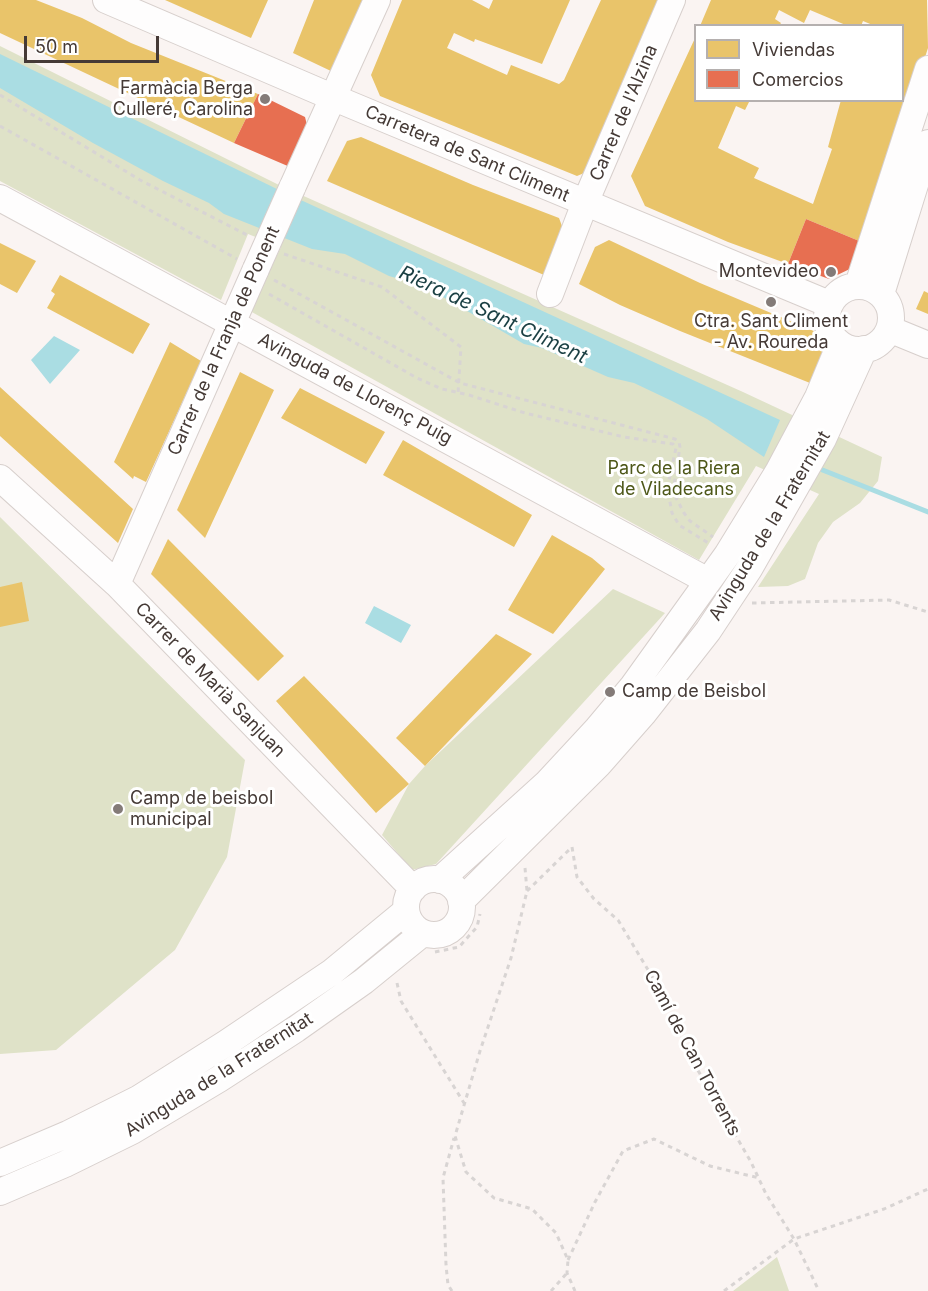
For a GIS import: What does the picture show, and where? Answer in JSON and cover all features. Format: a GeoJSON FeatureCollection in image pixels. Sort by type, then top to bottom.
{"type":"FeatureCollection","features":[{"type":"Feature","properties":{"kind":"street","name":"Carrer de la Franja de Ponent"},"geometry":{"type":"LineString","coordinates":[[117,584],[231,322],[377,0]]}},
{"type":"Feature","properties":{"kind":"street","name":"Carrer de l'Alzina"},"geometry":{"type":"LineString","coordinates":[[550,294],[585,203],[672,0]]}},
{"type":"Feature","properties":{"kind":"street","name":"Carretera de Sant Climent"},"geometry":{"type":"LineString","coordinates":[[118,2],[332,97],[829,304]]}},
{"type":"Feature","properties":{"kind":"street"},"geometry":{"type":"LineString","coordinates":[[870,290],[870,246],[928,69]]}},
{"type":"Feature","properties":{"kind":"street"},"geometry":{"type":"LineString","coordinates":[[870,290],[920,194],[928,143]]}},
{"type":"Feature","properties":{"kind":"street","name":"Avinguda de Llorenç Puig"},"geometry":{"type":"LineString","coordinates":[[0,198],[708,582]]}},
{"type":"Feature","properties":{"kind":"street"},"geometry":{"type":"LineString","coordinates":[[841,290],[870,290],[890,310],[889,329],[879,342],[852,347],[833,338],[827,326],[829,304],[841,290]]}},
{"type":"Feature","properties":{"kind":"street"},"geometry":{"type":"LineString","coordinates":[[889,329],[928,345]]}},
{"type":"Feature","properties":{"kind":"street","name":"Avinguda de la Fraternitat"},"geometry":{"type":"LineString","coordinates":[[472,904],[643,714],[727,605],[788,477],[813,433],[818,397],[852,347]]}},
{"type":"Feature","properties":{"kind":"street","name":"Avinguda de la Fraternitat"},"geometry":{"type":"LineString","coordinates":[[440,880],[501,826],[597,729],[633,686],[727,555],[788,477]]}},
{"type":"Feature","properties":{"kind":"street","name":"Carrer de Marià Sanjuan"},"geometry":{"type":"LineString","coordinates":[[0,478],[117,584],[410,900],[412,924],[427,942]]}},
{"type":"Feature","properties":{"kind":"street"},"geometry":{"type":"LineString","coordinates":[[410,900],[426,881],[440,880],[472,904],[461,914],[452,928],[427,942]]}},
{"type":"Feature","properties":{"kind":"street","name":"Avinguda de la Fraternitat"},"geometry":{"type":"LineString","coordinates":[[0,1163],[68,1134],[148,1093],[332,972],[410,900]]}},
{"type":"Feature","properties":{"kind":"street","name":"Avinguda de la Fraternitat"},"geometry":{"type":"LineString","coordinates":[[0,1191],[65,1164],[132,1131],[219,1079],[364,981],[427,942]]}},
{"type":"Feature","properties":{"kind":"path"},"geometry":{"type":"LineString","coordinates":[[0,95],[140,180],[251,237]]}},
{"type":"Feature","properties":{"kind":"path"},"geometry":{"type":"LineString","coordinates":[[0,126],[460,383],[675,439],[679,442],[680,447],[673,492],[690,521],[717,540]]}},
{"type":"Feature","properties":{"kind":"path"},"geometry":{"type":"LineString","coordinates":[[281,253],[382,288],[461,347],[458,393]]}},
{"type":"Feature","properties":{"kind":"path"},"geometry":{"type":"LineString","coordinates":[[267,293],[417,378],[442,389],[624,438],[673,444],[676,448],[669,480],[669,497],[675,520],[713,547]]}},
{"type":"Feature","properties":{"kind":"path"},"geometry":{"type":"LineString","coordinates":[[727,605],[759,602],[889,600],[928,612]]}},
{"type":"Feature","properties":{"kind":"path","name":"Camí de Can Torrents"},"geometry":{"type":"LineString","coordinates":[[527,891],[572,847],[577,877],[594,899],[618,920],[678,1018],[696,1066],[766,1194],[794,1239],[819,1291]]}},
{"type":"Feature","properties":{"kind":"path"},"geometry":{"type":"LineString","coordinates":[[452,1291],[448,1285],[446,1265],[443,1178],[464,1103],[511,958],[527,891],[525,860]]}},
{"type":"Feature","properties":{"kind":"path"},"geometry":{"type":"LineString","coordinates":[[427,942],[440,952],[459,947],[477,927],[481,912],[472,904]]}},
{"type":"Feature","properties":{"kind":"path"},"geometry":{"type":"LineString","coordinates":[[396,981],[401,1001],[464,1103]]}},
{"type":"Feature","properties":{"kind":"path"},"geometry":{"type":"LineString","coordinates":[[455,1136],[466,1172],[494,1198],[532,1209],[556,1233],[568,1260]]}},
{"type":"Feature","properties":{"kind":"path"},"geometry":{"type":"LineString","coordinates":[[575,1291],[567,1273],[568,1260],[595,1202],[623,1151],[654,1139],[710,1166],[759,1178]]}},
{"type":"Feature","properties":{"kind":"path"},"geometry":{"type":"LineString","coordinates":[[724,1291],[794,1239],[884,1209],[928,1189]]}},
{"type":"Feature","properties":{"kind":"path"},"geometry":{"type":"LineString","coordinates":[[551,1291],[567,1273]]}},
{"type":"Feature","properties":{"kind":"green space","name":"Parc de la Riera de Viladecans"},"geometry":{"type":"Polygon","coordinates":[[[0,46],[279,185],[743,392],[882,457],[878,481],[860,503],[833,522],[818,543],[805,579],[788,586],[758,587],[819,494],[756,466],[699,560],[250,311],[281,247],[248,234],[221,300],[0,181],[0,46]]]}},
{"type":"Feature","properties":{"kind":"green space","name":"Camp de beisbol municipal"},"geometry":{"type":"Polygon","coordinates":[[[0,517],[245,760],[227,857],[175,950],[56,1050],[0,1054],[0,517]]]}},
{"type":"Feature","properties":{"kind":"green space"},"geometry":{"type":"Polygon","coordinates":[[[613,589],[665,613],[436,864],[412,870],[382,835],[409,784],[425,766],[613,589]]]}},
{"type":"Feature","properties":{"kind":"green space"},"geometry":{"type":"Polygon","coordinates":[[[777,1257],[789,1291],[733,1291],[777,1257]]]}},
{"type":"Feature","properties":{"kind":"water"},"geometry":{"type":"Polygon","coordinates":[[[0,54],[279,190],[780,420],[764,457],[707,419],[672,401],[634,383],[608,377],[542,348],[524,344],[424,286],[389,276],[345,254],[312,249],[224,214],[209,203],[93,143],[0,88],[0,54]]]}},
{"type":"Feature","properties":{"kind":"water"},"geometry":{"type":"Polygon","coordinates":[[[54,336],[80,350],[50,384],[31,360],[54,336]]]}},
{"type":"Feature","properties":{"kind":"water"},"geometry":{"type":"Polygon","coordinates":[[[374,606],[411,625],[401,643],[365,623],[374,606]]]}},
{"type":"Feature","properties":{"kind":"building: Viviendas"},"geometry":{"type":"Polygon","coordinates":[[[0,0],[36,0],[82,18],[131,43],[258,94],[234,143],[0,33],[0,0]]]}},
{"type":"Feature","properties":{"kind":"building: Viviendas"},"geometry":{"type":"Polygon","coordinates":[[[165,0],[268,0],[251,38],[165,0]]]}},
{"type":"Feature","properties":{"kind":"building: Viviendas"},"geometry":{"type":"Polygon","coordinates":[[[314,0],[364,0],[333,72],[293,53],[314,0]]]}},
{"type":"Feature","properties":{"kind":"building: Viviendas"},"geometry":{"type":"Polygon","coordinates":[[[402,0],[472,0],[489,9],[493,0],[570,0],[542,64],[475,39],[474,42],[454,33],[447,48],[507,75],[511,65],[559,84],[564,80],[601,0],[666,0],[596,168],[577,176],[380,96],[371,75],[402,0]]]}},
{"type":"Feature","properties":{"kind":"building: Viviendas"},"geometry":{"type":"Polygon","coordinates":[[[711,0],[927,0],[928,48],[864,243],[806,219],[788,264],[728,242],[645,206],[631,176],[694,40],[694,102],[749,102],[745,110],[736,106],[718,148],[759,168],[754,178],[813,204],[832,149],[828,147],[840,102],[904,102],[904,24],[870,24],[863,21],[862,24],[843,24],[810,10],[804,23],[779,10],[775,19],[780,24],[701,24],[711,0]]]}},
{"type":"Feature","properties":{"kind":"building: Viviendas"},"geometry":{"type":"Polygon","coordinates":[[[361,137],[473,185],[559,218],[566,237],[544,275],[327,181],[347,141],[361,137]]]}},
{"type":"Feature","properties":{"kind":"building: Viviendas"},"geometry":{"type":"Polygon","coordinates":[[[609,240],[700,283],[816,332],[828,356],[815,385],[680,331],[579,284],[595,247],[609,240]]]}},
{"type":"Feature","properties":{"kind":"building: Viviendas"},"geometry":{"type":"Polygon","coordinates":[[[0,243],[36,261],[17,293],[0,284],[0,243]]]}},
{"type":"Feature","properties":{"kind":"building: Viviendas"},"geometry":{"type":"Polygon","coordinates":[[[60,275],[150,324],[133,354],[47,308],[55,294],[51,291],[60,275]]]}},
{"type":"Feature","properties":{"kind":"building: Viviendas"},"geometry":{"type":"Polygon","coordinates":[[[924,291],[928,293],[928,314],[916,309],[924,291]]]}},
{"type":"Feature","properties":{"kind":"building: Viviendas"},"geometry":{"type":"Polygon","coordinates":[[[170,342],[201,361],[146,482],[134,476],[133,479],[114,462],[170,342]]]}},
{"type":"Feature","properties":{"kind":"building: Viviendas"},"geometry":{"type":"Polygon","coordinates":[[[240,372],[274,390],[205,538],[177,510],[240,372]]]}},
{"type":"Feature","properties":{"kind":"building: Viviendas"},"geometry":{"type":"Polygon","coordinates":[[[0,387],[133,509],[118,543],[0,436],[0,387]]]}},
{"type":"Feature","properties":{"kind":"building: Viviendas"},"geometry":{"type":"Polygon","coordinates":[[[300,388],[385,432],[366,464],[281,418],[300,388]]]}},
{"type":"Feature","properties":{"kind":"building: Viviendas"},"geometry":{"type":"Polygon","coordinates":[[[403,440],[532,515],[514,547],[383,475],[403,440]]]}},
{"type":"Feature","properties":{"kind":"building: Viviendas"},"geometry":{"type":"Polygon","coordinates":[[[552,535],[592,558],[605,569],[553,634],[508,610],[552,535]]]}},
{"type":"Feature","properties":{"kind":"building: Viviendas"},"geometry":{"type":"Polygon","coordinates":[[[168,539],[284,656],[258,681],[151,574],[168,539]]]}},
{"type":"Feature","properties":{"kind":"building: Viviendas"},"geometry":{"type":"Polygon","coordinates":[[[22,582],[29,621],[0,627],[0,587],[22,582]]]}},
{"type":"Feature","properties":{"kind":"building: Viviendas"},"geometry":{"type":"Polygon","coordinates":[[[496,634],[532,654],[425,766],[396,738],[496,634]]]}},
{"type":"Feature","properties":{"kind":"building: Viviendas"},"geometry":{"type":"Polygon","coordinates":[[[304,676],[409,784],[376,813],[276,701],[304,676]]]}},
{"type":"Feature","properties":{"kind":"building: Comercios"},"geometry":{"type":"Polygon","coordinates":[[[258,94],[305,117],[308,129],[290,167],[234,143],[258,94]]]}},
{"type":"Feature","properties":{"kind":"building: Comercios"},"geometry":{"type":"Polygon","coordinates":[[[806,219],[864,243],[856,266],[829,279],[788,264],[806,219]]]}},
{"type":"Feature","properties":{"kind":"waterway","name":"Riera de Sant Climent"},"geometry":{"type":"LineString","coordinates":[[815,467],[928,512]]}},
{"type":"Feature","properties":{"kind":"place","name":"Farmàcia Berga Culleré, Carolina"},"geometry":{"type":"Point","coordinates":[265,99]}},
{"type":"Feature","properties":{"kind":"place","name":"Montevideo"},"geometry":{"type":"Point","coordinates":[831,272]}},
{"type":"Feature","properties":{"kind":"place","name":"Ctra. Sant Climent - Av. Roureda"},"geometry":{"type":"Point","coordinates":[771,302]}},
{"type":"Feature","properties":{"kind":"place","name":"Camp de Beisbol"},"geometry":{"type":"Point","coordinates":[610,692]}},
{"type":"Feature","properties":{"kind":"place","name":"Camp de beisbol municipal"},"geometry":{"type":"Point","coordinates":[118,809]}}]}
